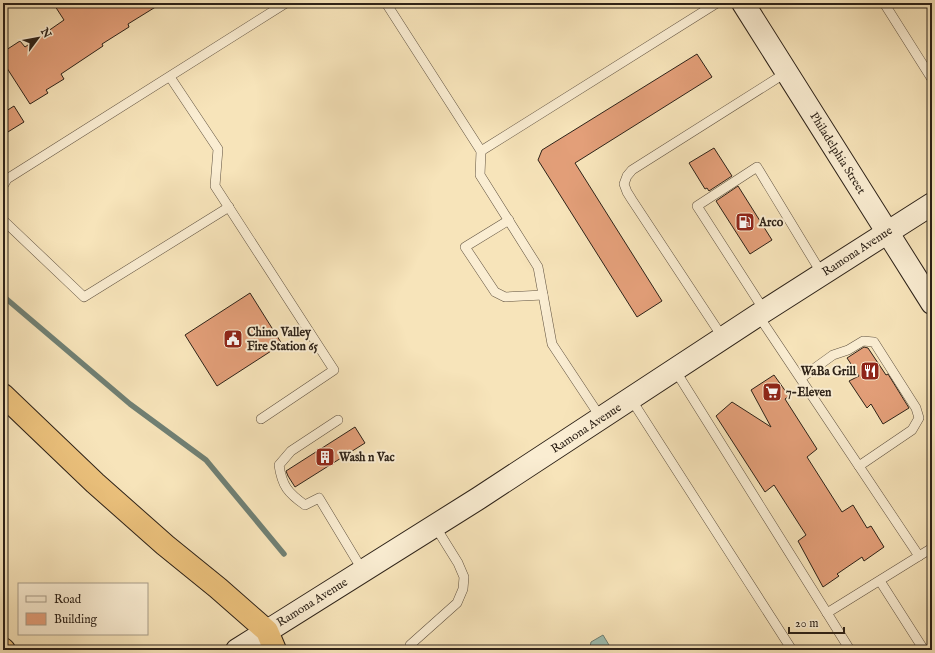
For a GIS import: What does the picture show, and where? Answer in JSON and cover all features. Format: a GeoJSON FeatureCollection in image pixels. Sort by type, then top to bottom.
{"type":"FeatureCollection","features":[{"type":"Feature","properties":{"kind":"highway"},"geometry":{"type":"LineString","coordinates":[[3,395],[101,488],[164,545],[218,588],[271,640]]}},
{"type":"Feature","properties":{"kind":"main road","name":"Philadelphia Street"},"geometry":{"type":"LineString","coordinates":[[743,3],[932,304]]}},
{"type":"Feature","properties":{"kind":"main road","name":"Ramona Avenue"},"geometry":{"type":"LineString","coordinates":[[237,650],[271,640],[363,571],[631,399],[761,312],[932,204]]}},
{"type":"Feature","properties":{"kind":"lane"},"geometry":{"type":"LineString","coordinates":[[3,186],[7,179],[286,3]]}},
{"type":"Feature","properties":{"kind":"lane"},"geometry":{"type":"LineString","coordinates":[[482,151],[717,3]]}},
{"type":"Feature","properties":{"kind":"lane"},"geometry":{"type":"LineString","coordinates":[[884,3],[929,69],[932,79]]}},
{"type":"Feature","properties":{"kind":"lane"},"geometry":{"type":"LineString","coordinates":[[391,5],[482,151],[480,175],[538,267],[552,344],[601,418]]}},
{"type":"Feature","properties":{"kind":"lane"},"geometry":{"type":"LineString","coordinates":[[722,338],[629,196],[624,184],[627,176],[632,170],[787,72]]}},
{"type":"Feature","properties":{"kind":"lane"},"geometry":{"type":"LineString","coordinates":[[170,77],[218,149],[215,186],[334,370],[261,419]]}},
{"type":"Feature","properties":{"kind":"lane"},"geometry":{"type":"LineString","coordinates":[[822,274],[757,166],[697,206],[801,378],[919,556]]}},
{"type":"Feature","properties":{"kind":"lane"},"geometry":{"type":"LineString","coordinates":[[3,220],[84,298],[229,207]]}},
{"type":"Feature","properties":{"kind":"lane"},"geometry":{"type":"LineString","coordinates":[[508,220],[466,247],[495,292],[505,297],[544,295]]}},
{"type":"Feature","properties":{"kind":"lane"},"geometry":{"type":"LineString","coordinates":[[801,378],[833,355],[848,350],[863,341],[874,342],[916,408],[919,418],[912,430],[859,466]]}},
{"type":"Feature","properties":{"kind":"lane"},"geometry":{"type":"LineString","coordinates":[[675,370],[850,650]]}},
{"type":"Feature","properties":{"kind":"lane"},"geometry":{"type":"LineString","coordinates":[[631,399],[792,650]]}},
{"type":"Feature","properties":{"kind":"lane"},"geometry":{"type":"LineString","coordinates":[[338,420],[291,451],[279,465],[281,479],[291,495],[305,505],[319,498],[363,571]]}},
{"type":"Feature","properties":{"kind":"lane"},"geometry":{"type":"LineString","coordinates":[[412,650],[410,645],[457,603],[463,589],[464,577],[458,563],[434,526]]}},
{"type":"Feature","properties":{"kind":"lane"},"geometry":{"type":"LineString","coordinates":[[827,613],[932,548]]}},
{"type":"Feature","properties":{"kind":"lane"},"geometry":{"type":"LineString","coordinates":[[880,580],[924,650]]}},
{"type":"Feature","properties":{"kind":"shaded area"},"geometry":{"type":"Polygon","coordinates":[[[603,635],[609,645],[608,650],[585,650],[590,647],[591,642],[603,635]]]}},
{"type":"Feature","properties":{"kind":"building"},"geometry":{"type":"Polygon","coordinates":[[[53,3],[162,3],[128,24],[129,27],[102,44],[103,46],[61,74],[64,79],[46,90],[48,93],[30,104],[3,62],[3,52],[20,41],[25,47],[64,20],[53,3]]]}},
{"type":"Feature","properties":{"kind":"building"},"geometry":{"type":"Polygon","coordinates":[[[697,54],[712,77],[575,163],[662,301],[637,317],[538,160],[542,150],[697,54]]]}},
{"type":"Feature","properties":{"kind":"building"},"geometry":{"type":"Polygon","coordinates":[[[14,106],[24,122],[3,135],[3,113],[14,106]]]}},
{"type":"Feature","properties":{"kind":"building"},"geometry":{"type":"Polygon","coordinates":[[[714,148],[732,176],[709,191],[707,188],[705,189],[689,163],[714,148]]]}},
{"type":"Feature","properties":{"kind":"building","name":"Arco"},"geometry":{"type":"Polygon","coordinates":[[[738,186],[772,240],[750,254],[716,201],[738,186]]]}},
{"type":"Feature","properties":{"kind":"building","name":"Chino Valley Fire Station 65"},"geometry":{"type":"Polygon","coordinates":[[[250,293],[282,344],[217,386],[185,335],[250,293]]]}},
{"type":"Feature","properties":{"kind":"building"},"geometry":{"type":"Polygon","coordinates":[[[864,347],[868,348],[886,375],[888,374],[909,408],[883,424],[871,404],[867,408],[849,381],[859,376],[847,358],[864,347]]]}},
{"type":"Feature","properties":{"kind":"building"},"geometry":{"type":"Polygon","coordinates":[[[774,375],[789,396],[785,399],[817,449],[807,457],[842,512],[853,505],[867,528],[871,526],[884,547],[864,561],[862,557],[837,574],[839,576],[823,587],[798,541],[806,535],[774,485],[765,492],[716,416],[732,402],[771,427],[751,390],[774,375]]]}},
{"type":"Feature","properties":{"kind":"building","name":"Wash n Vac"},"geometry":{"type":"Polygon","coordinates":[[[355,427],[365,443],[295,487],[286,471],[355,427]]]}},
{"type":"Feature","properties":{"kind":"waterway"},"geometry":{"type":"LineString","coordinates":[[3,296],[130,404],[206,460],[284,554]]}},
{"type":"Feature","properties":{"kind":"place","name":"Arco"},"geometry":{"type":"Point","coordinates":[745,222]}},
{"type":"Feature","properties":{"kind":"place","name":"Chino Valley Fire Station 65"},"geometry":{"type":"Point","coordinates":[233,339]}},
{"type":"Feature","properties":{"kind":"place","name":"WaBa Grill"},"geometry":{"type":"Point","coordinates":[870,371]}},
{"type":"Feature","properties":{"kind":"place","name":"7-Eleven"},"geometry":{"type":"Point","coordinates":[772,392]}},
{"type":"Feature","properties":{"kind":"place","name":"Wash n Vac"},"geometry":{"type":"Point","coordinates":[325,457]}}]}
